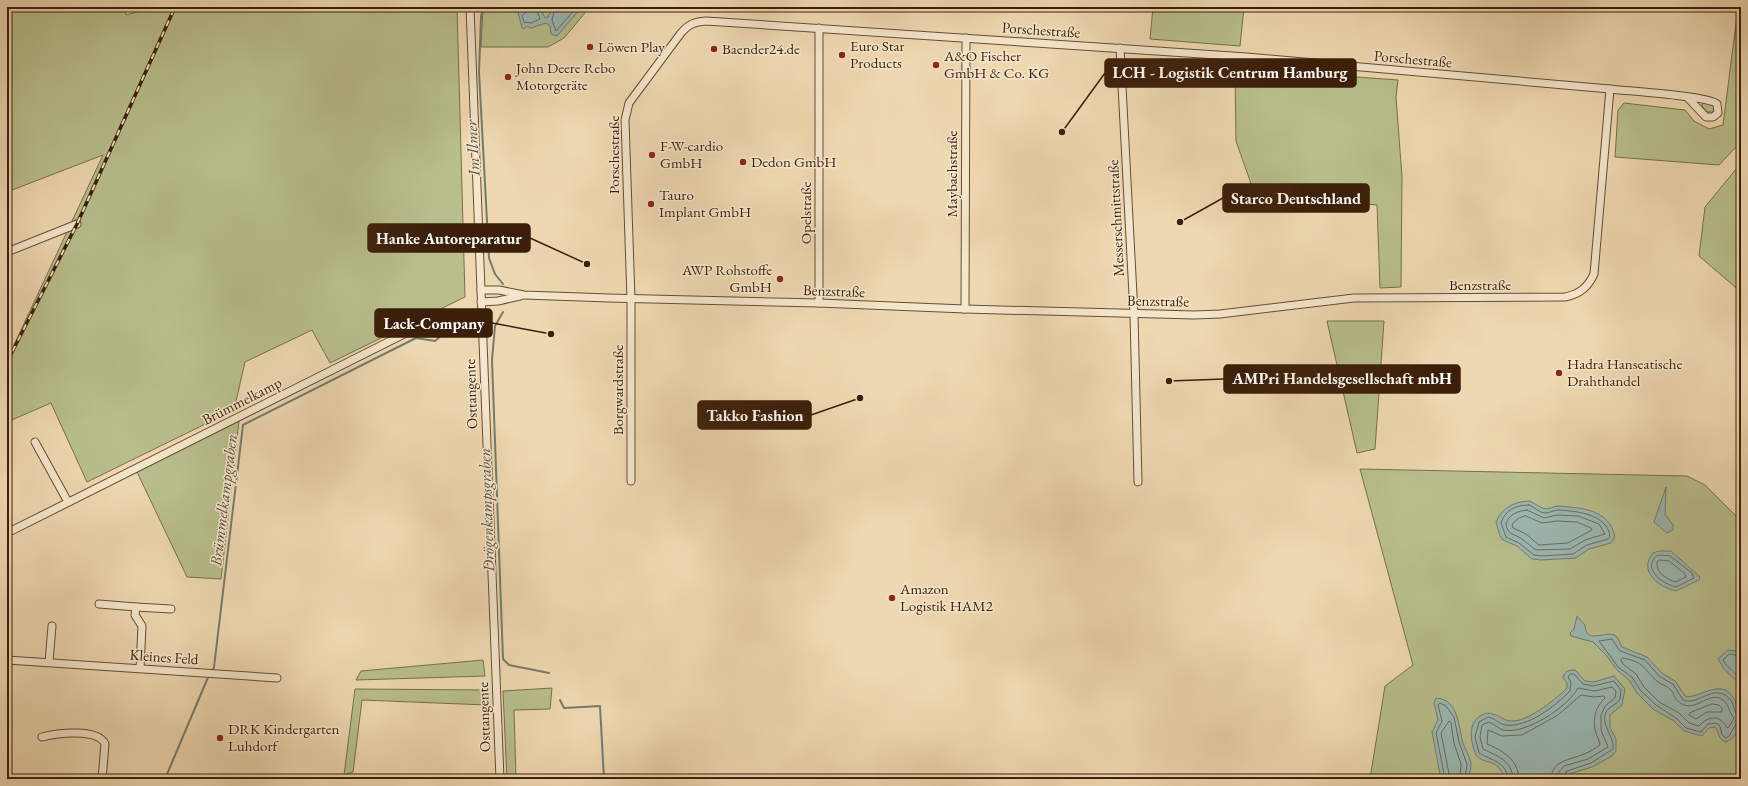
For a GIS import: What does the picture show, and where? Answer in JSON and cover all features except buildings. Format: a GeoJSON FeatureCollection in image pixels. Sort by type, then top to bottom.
{"type":"FeatureCollection","features":[{"type":"Feature","properties":{"kind":"street","name":"Osttangente"},"geometry":{"type":"LineString","coordinates":[[470,7],[500,779]]}},
{"type":"Feature","properties":{"kind":"street","name":"Porschestraße"},"geometry":{"type":"LineString","coordinates":[[631,299],[625,120],[629,103],[681,33],[688,25],[696,22],[706,21],[1120,48],[1610,89],[1687,97]]}},
{"type":"Feature","properties":{"kind":"street","name":"Opelstraße"},"geometry":{"type":"LineString","coordinates":[[819,28],[819,303]]}},
{"type":"Feature","properties":{"kind":"street","name":"Maybachstraße"},"geometry":{"type":"LineString","coordinates":[[965,310],[966,38]]}},
{"type":"Feature","properties":{"kind":"street","name":"Messerschmittstraße"},"geometry":{"type":"LineString","coordinates":[[1120,48],[1134,314],[1138,482]]}},
{"type":"Feature","properties":{"kind":"street","name":"Benzstraße"},"geometry":{"type":"LineString","coordinates":[[480,290],[499,290],[524,295],[631,299],[819,303],[965,310],[1208,315],[1354,298],[1554,298],[1576,295],[1589,284],[1597,263],[1610,89]]}},
{"type":"Feature","properties":{"kind":"street"},"geometry":{"type":"LineString","coordinates":[[7,252],[77,224]]}},
{"type":"Feature","properties":{"kind":"street","name":"Benzstraße"},"geometry":{"type":"LineString","coordinates":[[481,302],[498,301],[524,295]]}},
{"type":"Feature","properties":{"kind":"street","name":"Borgwardstraße"},"geometry":{"type":"LineString","coordinates":[[631,299],[631,481]]}},
{"type":"Feature","properties":{"kind":"street","name":"Brümmelkamp"},"geometry":{"type":"LineString","coordinates":[[7,533],[428,322]]}},
{"type":"Feature","properties":{"kind":"street"},"geometry":{"type":"LineString","coordinates":[[35,442],[68,502]]}},
{"type":"Feature","properties":{"kind":"street"},"geometry":{"type":"LineString","coordinates":[[99,604],[171,609]]}},
{"type":"Feature","properties":{"kind":"street"},"geometry":{"type":"LineString","coordinates":[[136,607],[136,615],[142,626],[140,668]]}},
{"type":"Feature","properties":{"kind":"street"},"geometry":{"type":"LineString","coordinates":[[50,662],[52,626]]}},
{"type":"Feature","properties":{"kind":"street","name":"Kleines Feld"},"geometry":{"type":"LineString","coordinates":[[7,660],[277,678]]}},
{"type":"Feature","properties":{"kind":"street"},"geometry":{"type":"LineString","coordinates":[[42,737],[58,733],[96,736],[103,739],[105,744],[102,779]]}},
{"type":"Feature","properties":{"kind":"green space"},"geometry":{"type":"Polygon","coordinates":[[[8,7],[125,7],[126,15],[147,9],[147,7],[457,7],[465,297],[330,363],[312,330],[245,362],[234,410],[87,482],[51,403],[7,422],[7,360],[103,155],[7,192],[8,7]]]}},
{"type":"Feature","properties":{"kind":"green space"},"geometry":{"type":"Polygon","coordinates":[[[483,7],[590,7],[564,38],[548,47],[481,47],[483,7]]]}},
{"type":"Feature","properties":{"kind":"green space"},"geometry":{"type":"Polygon","coordinates":[[[1153,7],[1244,7],[1240,46],[1150,39],[1153,7]]]}},
{"type":"Feature","properties":{"kind":"green space"},"geometry":{"type":"Polygon","coordinates":[[[1686,7],[1741,7],[1741,12],[1686,7]]]}},
{"type":"Feature","properties":{"kind":"green space"},"geometry":{"type":"Polygon","coordinates":[[[1737,16],[1741,16],[1741,143],[1719,165],[1615,157],[1618,110],[1624,103],[1685,110],[1694,121],[1709,129],[1723,125],[1737,16]]]}},
{"type":"Feature","properties":{"kind":"green space"},"geometry":{"type":"Polygon","coordinates":[[[1235,68],[1398,80],[1396,97],[1402,177],[1401,287],[1380,288],[1377,205],[1255,195],[1236,141],[1235,68]]]}},
{"type":"Feature","properties":{"kind":"green space"},"geometry":{"type":"Polygon","coordinates":[[[1705,102],[1712,104],[1715,108],[1713,112],[1707,112],[1702,106],[1705,102]]]}},
{"type":"Feature","properties":{"kind":"green space"},"geometry":{"type":"Polygon","coordinates":[[[1741,163],[1741,292],[1699,256],[1705,207],[1741,163]]]}},
{"type":"Feature","properties":{"kind":"green space"},"geometry":{"type":"Polygon","coordinates":[[[1327,321],[1384,321],[1375,449],[1357,453],[1327,321]]]}},
{"type":"Feature","properties":{"kind":"green space"},"geometry":{"type":"Polygon","coordinates":[[[239,421],[221,579],[187,577],[137,472],[239,421]]]}},
{"type":"Feature","properties":{"kind":"green space"},"geometry":{"type":"Polygon","coordinates":[[[1360,469],[1687,476],[1705,485],[1741,521],[1741,779],[1370,779],[1385,686],[1413,665],[1360,469]]]}},
{"type":"Feature","properties":{"kind":"green space"},"geometry":{"type":"Polygon","coordinates":[[[483,660],[485,676],[356,680],[361,671],[483,660]]]}},
{"type":"Feature","properties":{"kind":"green space"},"geometry":{"type":"Polygon","coordinates":[[[552,688],[550,709],[514,710],[516,779],[507,779],[503,691],[552,688]]]}},
{"type":"Feature","properties":{"kind":"green space"},"geometry":{"type":"Polygon","coordinates":[[[355,689],[486,690],[487,705],[362,700],[353,772],[344,775],[355,689]]]}},
{"type":"Feature","properties":{"kind":"water"},"geometry":{"type":"Polygon","coordinates":[[[528,7],[540,7],[545,18],[548,17],[552,7],[582,7],[557,36],[551,34],[550,26],[546,23],[531,28],[527,26],[524,29],[522,28],[518,12],[528,7]]]}},
{"type":"Feature","properties":{"kind":"water"},"geometry":{"type":"Polygon","coordinates":[[[1666,487],[1665,514],[1673,525],[1673,530],[1667,533],[1654,522],[1666,487]]]}},
{"type":"Feature","properties":{"kind":"water"},"geometry":{"type":"Polygon","coordinates":[[[1529,501],[1546,509],[1558,506],[1585,509],[1601,515],[1612,528],[1615,537],[1611,543],[1589,549],[1576,558],[1541,560],[1532,559],[1517,546],[1503,540],[1500,536],[1496,522],[1498,517],[1505,509],[1513,504],[1529,501]]]}},
{"type":"Feature","properties":{"kind":"water"},"geometry":{"type":"Polygon","coordinates":[[[1659,551],[1671,551],[1700,577],[1699,580],[1676,591],[1657,582],[1649,572],[1648,566],[1649,560],[1653,553],[1659,551]]]}},
{"type":"Feature","properties":{"kind":"water"},"geometry":{"type":"Polygon","coordinates":[[[1577,616],[1585,625],[1586,631],[1589,635],[1597,636],[1612,634],[1617,637],[1622,647],[1647,657],[1663,674],[1675,681],[1685,696],[1697,695],[1712,690],[1726,690],[1732,696],[1740,716],[1740,724],[1737,732],[1726,742],[1720,738],[1715,727],[1709,728],[1702,736],[1684,731],[1674,721],[1653,709],[1637,693],[1629,680],[1617,670],[1606,655],[1593,642],[1571,636],[1570,633],[1574,629],[1577,616]]]}},
{"type":"Feature","properties":{"kind":"water"},"geometry":{"type":"Polygon","coordinates":[[[1728,650],[1741,652],[1741,698],[1736,680],[1725,670],[1718,659],[1728,650]]]}},
{"type":"Feature","properties":{"kind":"water"},"geometry":{"type":"Polygon","coordinates":[[[1575,670],[1585,681],[1594,682],[1614,676],[1625,689],[1622,705],[1610,715],[1610,728],[1616,739],[1616,751],[1612,756],[1592,767],[1569,774],[1565,779],[1505,779],[1498,767],[1476,755],[1471,734],[1473,724],[1476,719],[1488,713],[1512,721],[1528,717],[1550,703],[1567,688],[1567,683],[1563,678],[1564,674],[1567,671],[1575,670]]]}},
{"type":"Feature","properties":{"kind":"water"},"geometry":{"type":"Polygon","coordinates":[[[1436,698],[1449,703],[1456,714],[1463,743],[1471,763],[1469,779],[1441,779],[1432,732],[1438,720],[1434,703],[1436,698]]]}},
{"type":"Feature","properties":{"kind":"waterway","name":"Im Ilmer"},"geometry":{"type":"LineString","coordinates":[[483,7],[481,17],[479,72],[489,258],[495,274],[503,284]]}},
{"type":"Feature","properties":{"kind":"waterway","name":"Brümmelkampgraben"},"geometry":{"type":"LineString","coordinates":[[212,672],[214,667],[243,425],[416,338],[435,341],[442,335],[448,322],[469,310]]}},
{"type":"Feature","properties":{"kind":"waterway","name":"Drögenkampsgraben"},"geometry":{"type":"LineString","coordinates":[[503,312],[495,326],[492,360],[503,659],[509,665],[549,673]]}},
{"type":"Feature","properties":{"kind":"waterway","name":"Brümmelkampgraben"},"geometry":{"type":"LineString","coordinates":[[165,779],[209,675]]}},
{"type":"Feature","properties":{"kind":"waterway","name":"Drögenkampsgraben"},"geometry":{"type":"LineString","coordinates":[[560,700],[564,708],[600,706],[604,779]]}},
{"type":"Feature","properties":{"kind":"railway"},"geometry":{"type":"LineString","coordinates":[[7,362],[77,224],[175,7]]}},
{"type":"Feature","properties":{"kind":"place","name":"Löwen Play"},"geometry":{"type":"Point","coordinates":[590,47]}},
{"type":"Feature","properties":{"kind":"place","name":"Baender24.de"},"geometry":{"type":"Point","coordinates":[714,49]}},
{"type":"Feature","properties":{"kind":"place","name":"Euro Star Products"},"geometry":{"type":"Point","coordinates":[842,55]}},
{"type":"Feature","properties":{"kind":"place","name":"A&O Fischer GmbH & Co. KG"},"geometry":{"type":"Point","coordinates":[936,65]}},
{"type":"Feature","properties":{"kind":"place","name":"John Deere Rebo Motorgeräte"},"geometry":{"type":"Point","coordinates":[508,77]}},
{"type":"Feature","properties":{"kind":"place","name":"LCH - Logistik Centrum Hamburg"},"geometry":{"type":"Point","coordinates":[1062,132]}},
{"type":"Feature","properties":{"kind":"place","name":"F-W-cardio GmbH"},"geometry":{"type":"Point","coordinates":[652,155]}},
{"type":"Feature","properties":{"kind":"place","name":"Dedon GmbH"},"geometry":{"type":"Point","coordinates":[743,162]}},
{"type":"Feature","properties":{"kind":"place","name":"Tauro Implant GmbH"},"geometry":{"type":"Point","coordinates":[651,204]}},
{"type":"Feature","properties":{"kind":"place","name":"Starco Deutschland"},"geometry":{"type":"Point","coordinates":[1180,222]}},
{"type":"Feature","properties":{"kind":"place","name":"Hanke Autoreparatur"},"geometry":{"type":"Point","coordinates":[587,264]}},
{"type":"Feature","properties":{"kind":"place","name":"AWP Rohstoffe GmbH"},"geometry":{"type":"Point","coordinates":[780,279]}},
{"type":"Feature","properties":{"kind":"place","name":"Lack-Company"},"geometry":{"type":"Point","coordinates":[551,334]}},
{"type":"Feature","properties":{"kind":"place","name":"Hadra Hanseatische Drahthandel"},"geometry":{"type":"Point","coordinates":[1559,373]}},
{"type":"Feature","properties":{"kind":"place","name":"AMPri Handelsgesellschaft mbH"},"geometry":{"type":"Point","coordinates":[1169,381]}},
{"type":"Feature","properties":{"kind":"place","name":"Takko Fashion"},"geometry":{"type":"Point","coordinates":[860,398]}},
{"type":"Feature","properties":{"kind":"place","name":"Amazon Logistik HAM2"},"geometry":{"type":"Point","coordinates":[892,598]}},
{"type":"Feature","properties":{"kind":"place","name":"DRK Kindergarten Luhdorf"},"geometry":{"type":"Point","coordinates":[220,738]}}]}
